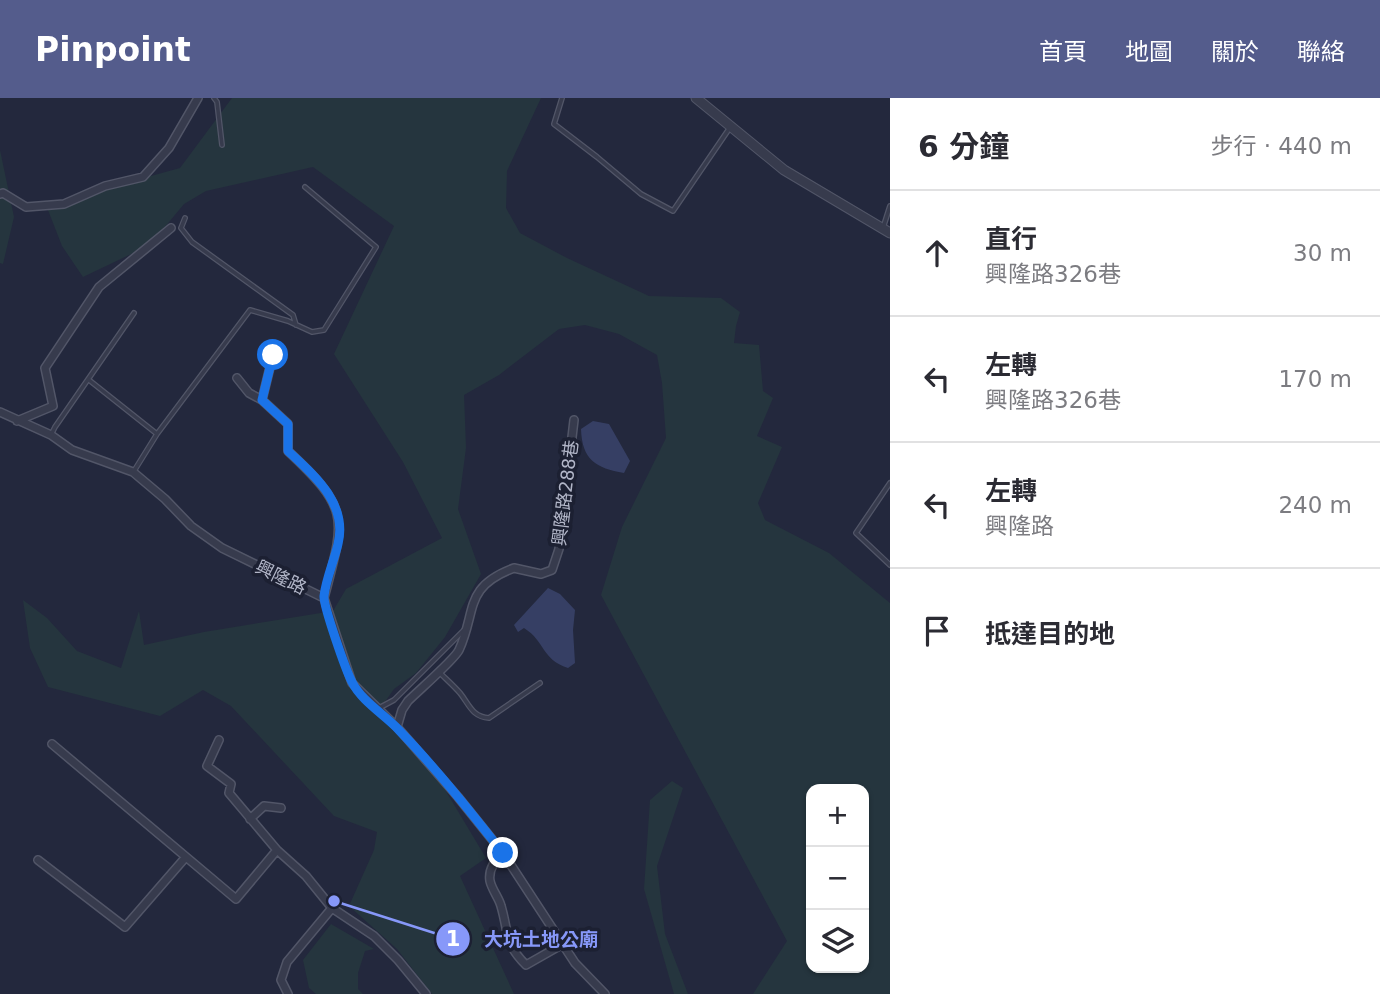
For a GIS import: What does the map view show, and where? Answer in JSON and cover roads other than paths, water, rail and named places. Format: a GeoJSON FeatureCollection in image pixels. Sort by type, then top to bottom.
{"type":"FeatureCollection","features":[{"type":"Feature","properties":{"kind":"street"},"geometry":{"type":"LineString","coordinates":[[0,194],[16,199],[26,207],[64,204],[105,186],[143,177],[169,148],[198,98]]}},
{"type":"Feature","properties":{"kind":"street"},"geometry":{"type":"LineString","coordinates":[[696,98],[784,170],[886,232]]}},
{"type":"Feature","properties":{"kind":"street"},"geometry":{"type":"LineString","coordinates":[[17,421],[52,406],[45,368],[99,287],[171,228]]}},
{"type":"Feature","properties":{"kind":"street"},"geometry":{"type":"LineString","coordinates":[[262,400],[273,355]]}},
{"type":"Feature","properties":{"kind":"street"},"geometry":{"type":"LineString","coordinates":[[237,378],[249,393],[262,400],[288,424],[288,451],[330,495],[339,515],[339,540],[324,598]]}},
{"type":"Feature","properties":{"kind":"street","name":"興隆路"},"geometry":{"type":"LineString","coordinates":[[0,412],[51,435],[72,450],[133,472],[191,526],[222,548],[324,598],[352,682],[397,727],[458,797],[503,853],[575,962],[605,994]]}},
{"type":"Feature","properties":{"kind":"street","name":"興隆路288巷"},"geometry":{"type":"LineString","coordinates":[[397,727],[408,701],[458,652],[479,589],[514,568],[541,574],[552,570],[559,549],[574,420]]}},
{"type":"Feature","properties":{"kind":"street"},"geometry":{"type":"LineString","coordinates":[[219,740],[207,766],[232,784],[229,793],[250,819],[277,850],[306,876],[331,908],[374,936],[426,994]]}},
{"type":"Feature","properties":{"kind":"street"},"geometry":{"type":"LineString","coordinates":[[51,744],[236,899],[277,850]]}},
{"type":"Feature","properties":{"kind":"street"},"geometry":{"type":"LineString","coordinates":[[250,819],[264,806],[281,808]]}},
{"type":"Feature","properties":{"kind":"street"},"geometry":{"type":"LineString","coordinates":[[503,853],[493,863],[490,880],[501,906],[505,930],[513,952],[526,965],[563,944]]}},
{"type":"Feature","properties":{"kind":"street"},"geometry":{"type":"LineString","coordinates":[[38,860],[125,927],[185,858]]}},
{"type":"Feature","properties":{"kind":"street"},"geometry":{"type":"LineString","coordinates":[[288,994],[281,979],[287,962],[331,908]]}},
{"type":"Feature","properties":{"kind":"lane"},"geometry":{"type":"LineString","coordinates":[[214,98],[217,102],[222,145]]}},
{"type":"Feature","properties":{"kind":"lane"},"geometry":{"type":"LineString","coordinates":[[562,98],[554,124],[640,194],[673,211],[730,128]]}},
{"type":"Feature","properties":{"kind":"lane"},"geometry":{"type":"LineString","coordinates":[[133,472],[157,434],[250,310],[312,332],[324,330],[376,247],[305,187]]}},
{"type":"Feature","properties":{"kind":"lane"},"geometry":{"type":"LineString","coordinates":[[886,232],[890,206]]}},
{"type":"Feature","properties":{"kind":"lane"},"geometry":{"type":"LineString","coordinates":[[185,218],[181,228],[192,242],[293,315],[296,325]]}},
{"type":"Feature","properties":{"kind":"lane"},"geometry":{"type":"LineString","coordinates":[[51,435],[134,313]]}},
{"type":"Feature","properties":{"kind":"lane"},"geometry":{"type":"LineString","coordinates":[[89,380],[157,434]]}},
{"type":"Feature","properties":{"kind":"lane"},"geometry":{"type":"LineString","coordinates":[[890,483],[856,533],[890,565]]}},
{"type":"Feature","properties":{"kind":"lane"},"geometry":{"type":"LineString","coordinates":[[377,709],[394,700],[465,629]]}},
{"type":"Feature","properties":{"kind":"lane"},"geometry":{"type":"LineString","coordinates":[[438,671],[480,717],[489,718],[540,683]]}},
{"type":"Feature","properties":{"kind":"water"},"geometry":{"type":"Polygon","coordinates":[[[593,421],[609,424],[630,461],[624,473],[598,465],[588,455],[581,429],[593,421]]]}},
{"type":"Feature","properties":{"kind":"water"},"geometry":{"type":"Polygon","coordinates":[[[548,588],[560,594],[575,610],[575,663],[568,668],[553,660],[531,633],[524,628],[518,632],[514,625],[548,588]]]}},
{"type":"Feature","properties":{"kind":"place","name":"大坑土地公廟"},"geometry":{"type":"Point","coordinates":[334,901]}}]}
